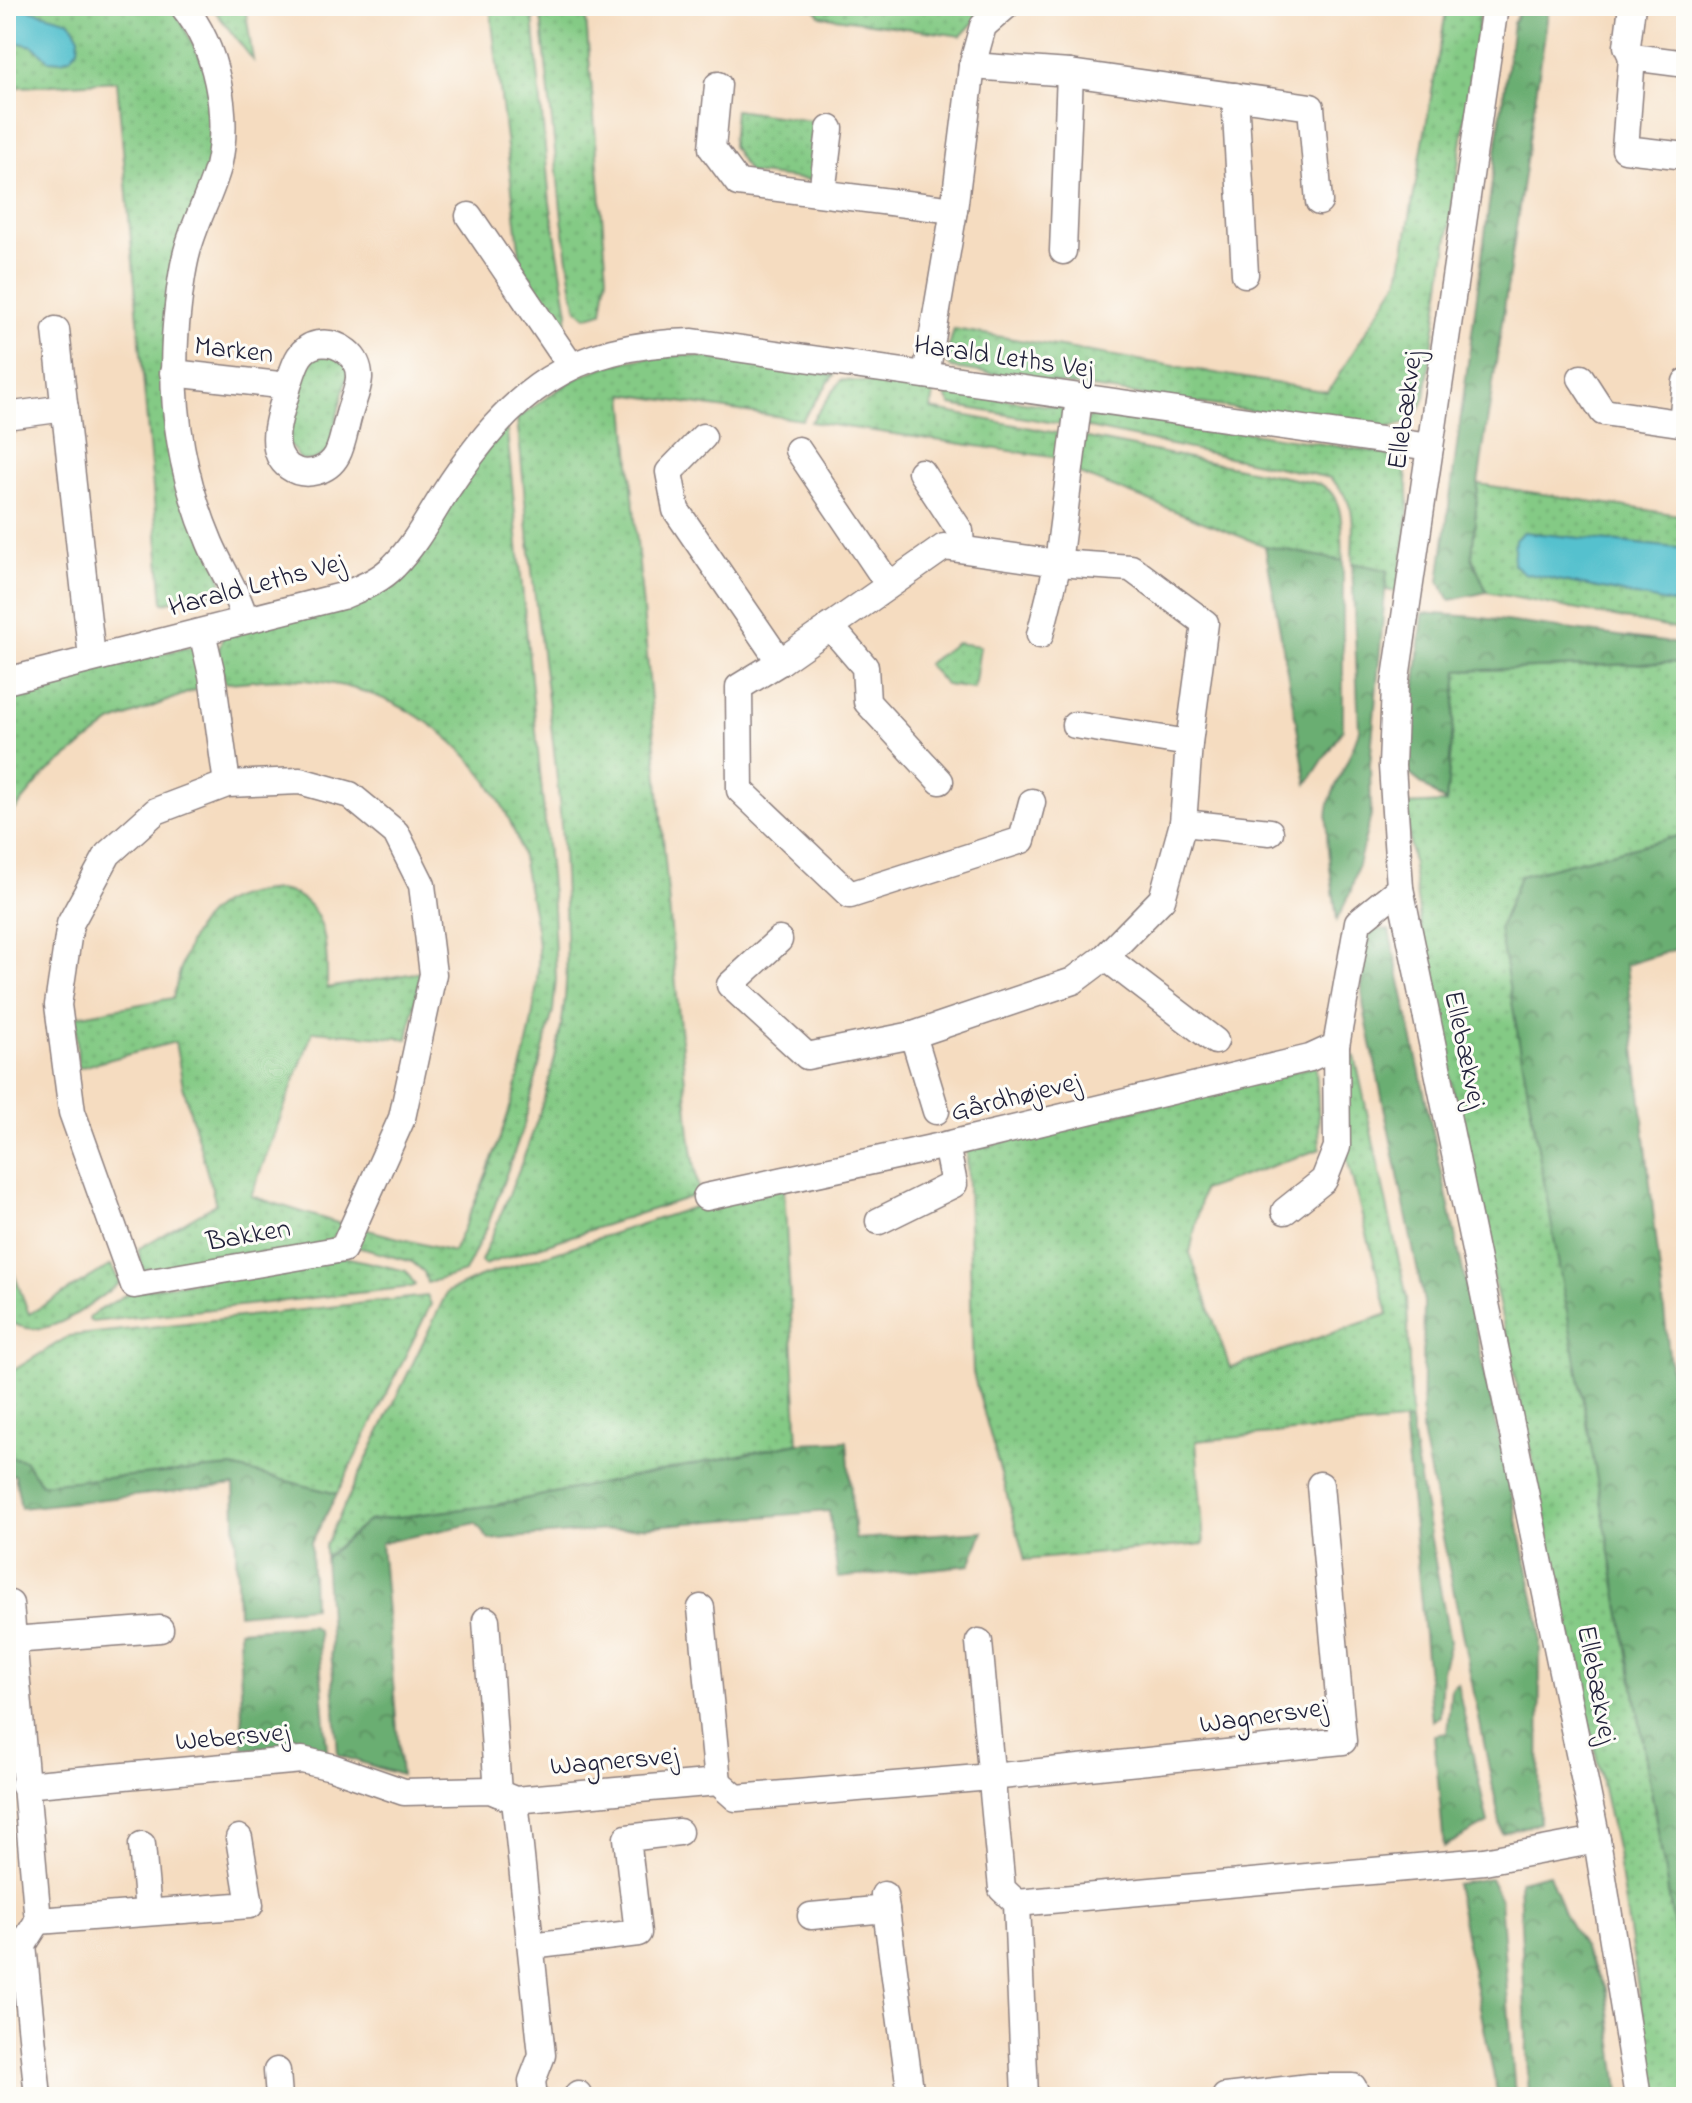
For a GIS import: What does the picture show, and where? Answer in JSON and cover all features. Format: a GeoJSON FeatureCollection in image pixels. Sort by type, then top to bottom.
{"type":"FeatureCollection","features":[{"type":"Feature","properties":{"kind":"street"},"geometry":{"type":"LineString","coordinates":[[183,6],[193,17],[219,87],[222,133],[218,167],[187,251],[178,306],[173,373],[178,438],[190,490],[210,544],[245,620]]}},
{"type":"Feature","properties":{"kind":"street"},"geometry":{"type":"LineString","coordinates":[[926,375],[954,210],[972,66],[983,26],[1006,6]]}},
{"type":"Feature","properties":{"kind":"street","name":"Ellebækvej"},"geometry":{"type":"LineString","coordinates":[[1495,6],[1395,685],[1392,766],[1400,888],[1597,1840],[1638,2097]]}},
{"type":"Feature","properties":{"kind":"street"},"geometry":{"type":"LineString","coordinates":[[1632,6],[1627,46],[1632,57],[1625,149],[1686,156]]}},
{"type":"Feature","properties":{"kind":"street"},"geometry":{"type":"LineString","coordinates":[[1632,57],[1686,64]]}},
{"type":"Feature","properties":{"kind":"street"},"geometry":{"type":"LineString","coordinates":[[972,66],[1070,73],[1311,107],[1319,202]]}},
{"type":"Feature","properties":{"kind":"street"},"geometry":{"type":"LineString","coordinates":[[1063,251],[1070,73]]}},
{"type":"Feature","properties":{"kind":"street"},"geometry":{"type":"LineString","coordinates":[[718,85],[712,148],[738,183],[954,210]]}},
{"type":"Feature","properties":{"kind":"street"},"geometry":{"type":"LineString","coordinates":[[1235,96],[1245,274]]}},
{"type":"Feature","properties":{"kind":"street"},"geometry":{"type":"LineString","coordinates":[[822,193],[830,129]]}},
{"type":"Feature","properties":{"kind":"street"},"geometry":{"type":"LineString","coordinates":[[469,216],[571,366]]}},
{"type":"Feature","properties":{"kind":"street"},"geometry":{"type":"LineString","coordinates":[[56,330],[92,658]]}},
{"type":"Feature","properties":{"kind":"street","name":"Marken"},"geometry":{"type":"LineString","coordinates":[[328,342],[344,348],[356,361],[359,378],[337,456],[325,468],[308,473],[291,468],[279,456],[275,438],[288,386],[298,356],[311,345],[328,342]]}},
{"type":"Feature","properties":{"kind":"street","name":"Harald Leths Vej"},"geometry":{"type":"LineString","coordinates":[[6,681],[342,596],[372,583],[394,567],[476,446],[536,386],[571,366],[613,351],[655,343],[693,342],[1430,447]]}},
{"type":"Feature","properties":{"kind":"street","name":"Marken"},"geometry":{"type":"LineString","coordinates":[[173,373],[288,386]]}},
{"type":"Feature","properties":{"kind":"street"},"geometry":{"type":"LineString","coordinates":[[1581,378],[1603,412],[1684,423],[1686,382]]}},
{"type":"Feature","properties":{"kind":"street"},"geometry":{"type":"LineString","coordinates":[[1040,635],[1058,563],[1079,398]]}},
{"type":"Feature","properties":{"kind":"street"},"geometry":{"type":"LineString","coordinates":[[6,416],[65,408]]}},
{"type":"Feature","properties":{"kind":"street"},"geometry":{"type":"LineString","coordinates":[[703,437],[669,472],[676,510],[780,662]]}},
{"type":"Feature","properties":{"kind":"street"},"geometry":{"type":"LineString","coordinates":[[798,450],[889,585]]}},
{"type":"Feature","properties":{"kind":"street"},"geometry":{"type":"LineString","coordinates":[[921,472],[960,531],[961,547]]}},
{"type":"Feature","properties":{"kind":"street"},"geometry":{"type":"LineString","coordinates":[[779,940],[730,985],[807,1056],[913,1035],[1073,981],[1105,957],[1162,899],[1183,823],[1189,743],[1205,623],[1131,568],[1058,563],[944,547],[780,662],[739,687],[740,790],[850,895],[1022,840],[1032,802]]}},
{"type":"Feature","properties":{"kind":"street"},"geometry":{"type":"LineString","coordinates":[[830,626],[865,667],[867,702],[940,781]]}},
{"type":"Feature","properties":{"kind":"street"},"geometry":{"type":"LineString","coordinates":[[202,632],[212,675],[227,784]]}},
{"type":"Feature","properties":{"kind":"street"},"geometry":{"type":"LineString","coordinates":[[1075,725],[1189,743]]}},
{"type":"Feature","properties":{"kind":"street","name":"Bakken"},"geometry":{"type":"LineString","coordinates":[[300,781],[350,795],[396,833],[422,885],[433,974],[402,1118],[343,1249],[134,1285],[72,1112],[58,1005],[70,924],[108,854],[156,811],[227,784],[300,781]]}},
{"type":"Feature","properties":{"kind":"street"},"geometry":{"type":"LineString","coordinates":[[1183,823],[1270,832]]}},
{"type":"Feature","properties":{"kind":"street"},"geometry":{"type":"LineString","coordinates":[[1285,1211],[1324,1180],[1337,1147],[1336,1046],[1358,922],[1400,888]]}},
{"type":"Feature","properties":{"kind":"street"},"geometry":{"type":"LineString","coordinates":[[1105,957],[1215,1041]]}},
{"type":"Feature","properties":{"kind":"street"},"geometry":{"type":"LineString","coordinates":[[913,1035],[936,1111]]}},
{"type":"Feature","properties":{"kind":"street","name":"Gårdhøjevej"},"geometry":{"type":"LineString","coordinates":[[706,1197],[946,1145],[1310,1058],[1336,1046]]}},
{"type":"Feature","properties":{"kind":"street"},"geometry":{"type":"LineString","coordinates":[[879,1221],[954,1184],[946,1145]]}},
{"type":"Feature","properties":{"kind":"street","name":"Wagnersvej"},"geometry":{"type":"LineString","coordinates":[[701,1608],[718,1782],[736,1798],[991,1777],[1343,1741],[1320,1485]]}},
{"type":"Feature","properties":{"kind":"street"},"geometry":{"type":"LineString","coordinates":[[6,1604],[10,1604],[38,1921]]}},
{"type":"Feature","properties":{"kind":"street","name":"Wagnersvej"},"geometry":{"type":"LineString","coordinates":[[486,1620],[501,1794],[531,1946],[542,2055],[532,2081],[534,2097]]}},
{"type":"Feature","properties":{"kind":"street"},"geometry":{"type":"LineString","coordinates":[[12,1640],[160,1629]]}},
{"type":"Feature","properties":{"kind":"street"},"geometry":{"type":"LineString","coordinates":[[979,1642],[1002,1889],[1017,1903],[1025,2097]]}},
{"type":"Feature","properties":{"kind":"street","name":"Webersvej"},"geometry":{"type":"LineString","coordinates":[[24,1785],[302,1760],[404,1792],[501,1794]]}},
{"type":"Feature","properties":{"kind":"street","name":"Wagnersvej"},"geometry":{"type":"LineString","coordinates":[[501,1794],[718,1782]]}},
{"type":"Feature","properties":{"kind":"street"},"geometry":{"type":"LineString","coordinates":[[531,1946],[638,1933],[627,1838],[679,1832]]}},
{"type":"Feature","properties":{"kind":"street"},"geometry":{"type":"LineString","coordinates":[[38,2097],[15,1944],[38,1921],[250,1905],[239,1838]]}},
{"type":"Feature","properties":{"kind":"street"},"geometry":{"type":"LineString","coordinates":[[1017,1903],[1484,1861],[1597,1840]]}},
{"type":"Feature","properties":{"kind":"street"},"geometry":{"type":"LineString","coordinates":[[142,1845],[148,1912]]}},
{"type":"Feature","properties":{"kind":"street"},"geometry":{"type":"LineString","coordinates":[[811,1916],[885,1902],[911,2097]]}},
{"type":"Feature","properties":{"kind":"street"},"geometry":{"type":"LineString","coordinates":[[1225,2097],[1294,2088],[1353,2087],[1358,2097]]}},
{"type":"Feature","properties":{"kind":"green space"},"geometry":{"type":"Polygon","coordinates":[[[6,6],[173,6],[208,73],[212,153],[167,328],[223,590],[163,603],[117,81],[6,88],[6,6]]]}},
{"type":"Feature","properties":{"kind":"green space"},"geometry":{"type":"Polygon","coordinates":[[[211,6],[245,6],[253,60],[211,6]]]}},
{"type":"Feature","properties":{"kind":"green space"},"geometry":{"type":"Polygon","coordinates":[[[490,6],[532,6],[550,202],[568,313],[566,322],[560,324],[521,264],[490,6]]]}},
{"type":"Feature","properties":{"kind":"green space"},"geometry":{"type":"Polygon","coordinates":[[[540,6],[585,6],[607,276],[602,312],[586,317],[577,309],[573,293],[562,219],[540,6]]]}},
{"type":"Feature","properties":{"kind":"green space"},"geometry":{"type":"Polygon","coordinates":[[[812,6],[989,6],[961,36],[821,16],[812,6]]]}},
{"type":"Feature","properties":{"kind":"green space"},"geometry":{"type":"Polygon","coordinates":[[[1447,6],[1481,6],[1425,397],[1411,419],[1390,427],[1371,428],[952,368],[945,361],[954,329],[1328,392],[1399,279],[1447,6]]]}},
{"type":"Feature","properties":{"kind":"green space"},"geometry":{"type":"Polygon","coordinates":[[[1522,6],[1549,6],[1478,484],[1472,557],[1487,592],[1450,600],[1439,581],[1513,23],[1522,6]]]}},
{"type":"Feature","properties":{"kind":"green space"},"geometry":{"type":"Polygon","coordinates":[[[735,110],[826,123],[818,181],[749,173],[732,146],[735,110]]]}},
{"type":"Feature","properties":{"kind":"green space"},"geometry":{"type":"Polygon","coordinates":[[[329,354],[349,368],[328,453],[311,461],[300,459],[288,442],[287,429],[302,372],[315,357],[329,354]]]}},
{"type":"Feature","properties":{"kind":"green space"},"geometry":{"type":"Polygon","coordinates":[[[685,355],[834,375],[802,420],[624,394],[690,1135],[699,1194],[484,1265],[481,1261],[521,1165],[544,1098],[561,1030],[566,974],[559,802],[517,419],[567,384],[600,368],[642,359],[685,355]]]}},
{"type":"Feature","properties":{"kind":"green space"},"geometry":{"type":"Polygon","coordinates":[[[841,380],[929,387],[935,389],[931,409],[1062,434],[1059,458],[811,422],[841,380]]]}},
{"type":"Feature","properties":{"kind":"green space"},"geometry":{"type":"Polygon","coordinates":[[[946,391],[1065,408],[1064,422],[1060,424],[951,405],[944,394],[946,391]]]}},
{"type":"Feature","properties":{"kind":"green space"},"geometry":{"type":"Polygon","coordinates":[[[1104,411],[1383,453],[1394,458],[1403,467],[1408,493],[1397,592],[1385,590],[1387,570],[1352,563],[1350,507],[1340,488],[1330,478],[1084,427],[1091,415],[1104,411]]]}},
{"type":"Feature","properties":{"kind":"green space"},"geometry":{"type":"Polygon","coordinates":[[[504,430],[507,431],[553,906],[556,979],[553,1011],[524,1125],[487,1227],[465,1272],[427,1283],[424,1272],[412,1262],[357,1247],[360,1228],[453,1252],[482,1184],[519,1077],[528,1041],[538,968],[537,934],[518,841],[500,801],[479,770],[454,744],[426,722],[394,704],[324,682],[285,679],[225,683],[218,652],[223,637],[362,598],[504,430]]]}},
{"type":"Feature","properties":{"kind":"green space"},"geometry":{"type":"Polygon","coordinates":[[[1083,437],[1320,484],[1329,490],[1339,507],[1343,561],[1265,546],[1077,473],[1083,437]]]}},
{"type":"Feature","properties":{"kind":"green space"},"geometry":{"type":"Polygon","coordinates":[[[1478,484],[1686,516],[1686,631],[1487,592],[1472,557],[1478,484]]]}},
{"type":"Feature","properties":{"kind":"green space"},"geometry":{"type":"Polygon","coordinates":[[[1265,546],[1343,561],[1343,729],[1307,784],[1265,546]]]}},
{"type":"Feature","properties":{"kind":"green space"},"geometry":{"type":"Polygon","coordinates":[[[1352,563],[1387,570],[1370,765],[1371,816],[1351,891],[1337,920],[1329,859],[1328,812],[1359,730],[1352,563]]]}},
{"type":"Feature","properties":{"kind":"green space"},"geometry":{"type":"Polygon","coordinates":[[[1423,613],[1686,645],[1686,662],[1458,671],[1446,803],[1407,772],[1423,613]]]}},
{"type":"Feature","properties":{"kind":"green space"},"geometry":{"type":"Polygon","coordinates":[[[956,643],[980,646],[974,689],[946,685],[927,664],[956,643]]]}},
{"type":"Feature","properties":{"kind":"green space"},"geometry":{"type":"Polygon","coordinates":[[[193,646],[199,654],[200,688],[111,723],[45,774],[6,821],[6,692],[193,646]]]}},
{"type":"Feature","properties":{"kind":"green space"},"geometry":{"type":"Polygon","coordinates":[[[1686,662],[1686,834],[1520,876],[1636,1699],[1686,1999],[1686,2097],[1655,2097],[1617,1853],[1425,960],[1405,805],[1446,803],[1458,671],[1686,662]]]}},
{"type":"Feature","properties":{"kind":"green space"},"geometry":{"type":"Polygon","coordinates":[[[1686,834],[1686,946],[1626,965],[1686,1509],[1686,1999],[1499,929],[1520,876],[1686,834]]]}},
{"type":"Feature","properties":{"kind":"green space"},"geometry":{"type":"Polygon","coordinates":[[[278,890],[294,894],[315,913],[325,941],[327,988],[421,972],[408,1039],[313,1031],[251,1196],[344,1225],[323,1248],[145,1277],[138,1249],[216,1204],[183,1086],[175,1042],[78,1068],[76,1016],[173,998],[185,953],[202,920],[231,899],[278,890]]]}},
{"type":"Feature","properties":{"kind":"green space"},"geometry":{"type":"Polygon","coordinates":[[[1370,929],[1389,930],[1540,1626],[1539,1823],[1502,1833],[1422,1433],[1424,1302],[1364,1009],[1359,959],[1370,929]]]}},
{"type":"Feature","properties":{"kind":"green space"},"geometry":{"type":"Polygon","coordinates":[[[1355,1056],[1407,1298],[1411,1421],[1196,1441],[1204,1544],[1025,1560],[973,1373],[967,1151],[1316,1066],[1320,1149],[1203,1190],[1190,1253],[1230,1368],[1388,1314],[1345,1151],[1345,1059],[1355,1056]]]}},
{"type":"Feature","properties":{"kind":"green space"},"geometry":{"type":"Polygon","coordinates":[[[784,1188],[798,1443],[495,1505],[368,1521],[325,1558],[325,1546],[447,1292],[479,1277],[700,1205],[784,1188]]]}},
{"type":"Feature","properties":{"kind":"green space"},"geometry":{"type":"Polygon","coordinates":[[[6,1252],[29,1314],[111,1265],[120,1283],[65,1320],[36,1329],[21,1327],[6,1319],[6,1252]]]}},
{"type":"Feature","properties":{"kind":"green space"},"geometry":{"type":"Polygon","coordinates":[[[345,1257],[406,1271],[415,1285],[89,1320],[90,1316],[130,1292],[345,1257]]]}},
{"type":"Feature","properties":{"kind":"green space"},"geometry":{"type":"Polygon","coordinates":[[[427,1296],[431,1304],[337,1494],[232,1467],[41,1484],[24,1460],[6,1456],[6,1375],[69,1336],[427,1296]]]}},
{"type":"Feature","properties":{"kind":"green space"},"geometry":{"type":"Polygon","coordinates":[[[1411,1421],[1450,1642],[1442,1670],[1440,1716],[1432,1721],[1404,1422],[1411,1421]]]}},
{"type":"Feature","properties":{"kind":"green space"},"geometry":{"type":"Polygon","coordinates":[[[847,1441],[855,1539],[983,1531],[970,1565],[838,1578],[829,1511],[489,1540],[476,1523],[381,1543],[401,1775],[338,1755],[325,1558],[368,1521],[495,1505],[798,1443],[847,1441]]]}},
{"type":"Feature","properties":{"kind":"green space"},"geometry":{"type":"Polygon","coordinates":[[[6,1456],[24,1460],[41,1484],[232,1467],[337,1494],[311,1543],[313,1607],[238,1614],[234,1485],[21,1508],[15,1475],[6,1475],[6,1456]]]}},
{"type":"Feature","properties":{"kind":"green space"},"geometry":{"type":"Polygon","coordinates":[[[311,1625],[318,1631],[327,1751],[243,1749],[239,1630],[311,1625]]]}},
{"type":"Feature","properties":{"kind":"green space"},"geometry":{"type":"Polygon","coordinates":[[[1457,1683],[1488,1823],[1444,1847],[1434,1735],[1447,1733],[1451,1688],[1457,1683]]]}},
{"type":"Feature","properties":{"kind":"green space"},"geometry":{"type":"Polygon","coordinates":[[[1549,1874],[1564,1913],[1606,1989],[1620,2097],[1529,2097],[1519,1881],[1549,1874]]]}},
{"type":"Feature","properties":{"kind":"green space"},"geometry":{"type":"Polygon","coordinates":[[[1490,1878],[1500,1899],[1515,2096],[1498,2097],[1455,1884],[1490,1878]]]}},
{"type":"Feature","properties":{"kind":"water"},"geometry":{"type":"Polygon","coordinates":[[[6,6],[70,21],[79,37],[78,48],[71,57],[62,61],[48,60],[33,46],[6,40],[6,6]]]}},
{"type":"Feature","properties":{"kind":"water"},"geometry":{"type":"Polygon","coordinates":[[[1523,532],[1686,549],[1686,606],[1524,573],[1513,564],[1515,540],[1523,532]]]}}]}
